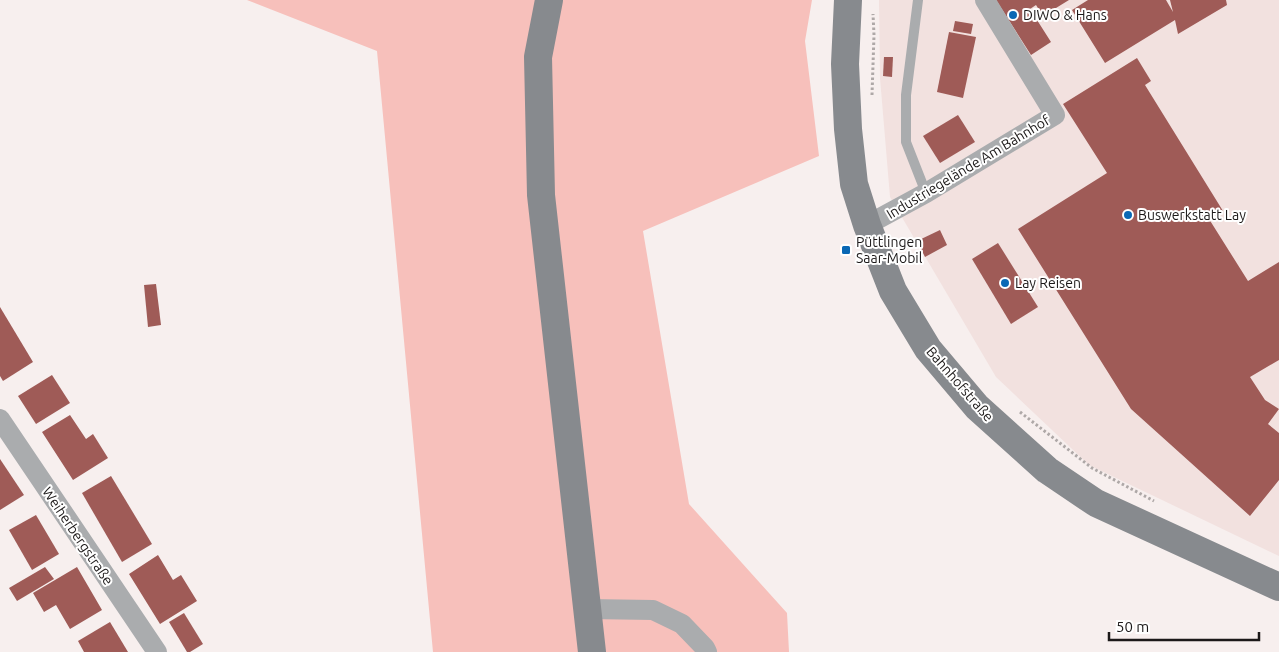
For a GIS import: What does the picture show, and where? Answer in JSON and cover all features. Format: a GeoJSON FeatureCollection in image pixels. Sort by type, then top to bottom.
{"type":"FeatureCollection","features":[{"type":"Feature","properties":{"kind":"main road"},"geometry":{"type":"LineString","coordinates":[[549,0],[538,57],[541,195],[592,652]]}},
{"type":"Feature","properties":{"kind":"main road","name":"Bahnhofstraße"},"geometry":{"type":"LineString","coordinates":[[860,4],[844,64],[854,184],[867,225],[893,291],[928,349],[977,407],[1047,470],[1096,503],[1279,587]]}},
{"type":"Feature","properties":{"kind":"street","name":"Industriegelände Am Bahnhof"},"geometry":{"type":"LineString","coordinates":[[867,225],[926,193],[1055,115],[985,0]]}},
{"type":"Feature","properties":{"kind":"street","name":"Weiherbergstraße"},"geometry":{"type":"LineString","coordinates":[[0,419],[157,652]]}},
{"type":"Feature","properties":{"kind":"street"},"geometry":{"type":"LineString","coordinates":[[588,609],[653,610],[682,624],[706,648],[707,652]]}},
{"type":"Feature","properties":{"kind":"lane"},"geometry":{"type":"LineString","coordinates":[[918,0],[906,95],[906,142],[926,193]]}},
{"type":"Feature","properties":{"kind":"path"},"geometry":{"type":"LineString","coordinates":[[860,4],[874,35],[871,102]]}},
{"type":"Feature","properties":{"kind":"path"},"geometry":{"type":"LineString","coordinates":[[1018,410],[1092,468],[1160,505]]}},
{"type":"Feature","properties":{"kind":"shaded area"},"geometry":{"type":"Polygon","coordinates":[[[247,0],[812,0],[805,41],[819,156],[643,231],[689,504],[787,613],[789,652],[433,652],[377,51],[247,0]]]}},
{"type":"Feature","properties":{"kind":"shaded area"},"geometry":{"type":"Polygon","coordinates":[[[879,0],[1279,0],[1279,556],[1089,465],[996,377],[890,197],[880,78],[879,0]]]}},
{"type":"Feature","properties":{"kind":"building"},"geometry":{"type":"Polygon","coordinates":[[[996,0],[1069,0],[1043,16],[1036,5],[1030,9],[1051,42],[1031,55],[996,0]]]}},
{"type":"Feature","properties":{"kind":"building"},"geometry":{"type":"Polygon","coordinates":[[[1088,0],[1166,0],[1173,12],[1170,0],[1226,0],[1227,5],[1178,34],[1175,20],[1105,63],[1072,10],[1088,0]]]}},
{"type":"Feature","properties":{"kind":"building"},"geometry":{"type":"Polygon","coordinates":[[[955,21],[973,24],[971,34],[953,31],[955,21]]]}},
{"type":"Feature","properties":{"kind":"building"},"geometry":{"type":"Polygon","coordinates":[[[949,32],[976,37],[963,98],[937,92],[949,32]]]}},
{"type":"Feature","properties":{"kind":"building"},"geometry":{"type":"Polygon","coordinates":[[[884,57],[893,57],[892,77],[883,76],[884,57]]]}},
{"type":"Feature","properties":{"kind":"building","name":"Buswerkstatt Lay"},"geometry":{"type":"Polygon","coordinates":[[[1137,58],[1151,81],[1145,85],[1223,211],[1209,219],[1248,281],[1279,262],[1279,360],[1250,377],[1265,400],[1279,409],[1268,424],[1279,433],[1279,480],[1250,516],[1131,409],[1018,229],[1107,173],[1063,104],[1137,58]]]}},
{"type":"Feature","properties":{"kind":"building"},"geometry":{"type":"Polygon","coordinates":[[[958,115],[975,142],[940,163],[923,136],[958,115]]]}},
{"type":"Feature","properties":{"kind":"building"},"geometry":{"type":"Polygon","coordinates":[[[940,230],[947,245],[925,257],[917,241],[940,230]]]}},
{"type":"Feature","properties":{"kind":"building","name":"Lay Reisen"},"geometry":{"type":"Polygon","coordinates":[[[998,243],[1038,307],[1011,324],[972,259],[998,243]]]}},
{"type":"Feature","properties":{"kind":"building"},"geometry":{"type":"Polygon","coordinates":[[[156,284],[161,325],[148,327],[144,285],[156,284]]]}},
{"type":"Feature","properties":{"kind":"building"},"geometry":{"type":"Polygon","coordinates":[[[0,307],[33,362],[3,381],[0,376],[0,307]]]}},
{"type":"Feature","properties":{"kind":"building"},"geometry":{"type":"Polygon","coordinates":[[[52,375],[70,403],[36,424],[18,396],[52,375]]]}},
{"type":"Feature","properties":{"kind":"building"},"geometry":{"type":"Polygon","coordinates":[[[70,415],[86,439],[93,434],[108,458],[73,480],[42,432],[70,415]]]}},
{"type":"Feature","properties":{"kind":"building"},"geometry":{"type":"Polygon","coordinates":[[[0,459],[24,495],[0,510],[0,459]]]}},
{"type":"Feature","properties":{"kind":"building"},"geometry":{"type":"Polygon","coordinates":[[[111,476],[152,544],[122,562],[82,493],[111,476]]]}},
{"type":"Feature","properties":{"kind":"building"},"geometry":{"type":"Polygon","coordinates":[[[36,515],[59,554],[32,570],[9,530],[36,515]]]}},
{"type":"Feature","properties":{"kind":"building"},"geometry":{"type":"Polygon","coordinates":[[[158,555],[173,580],[181,575],[197,601],[160,624],[129,574],[158,555]]]}},
{"type":"Feature","properties":{"kind":"building"},"geometry":{"type":"Polygon","coordinates":[[[45,567],[54,579],[17,601],[9,588],[45,567]]]}},
{"type":"Feature","properties":{"kind":"building"},"geometry":{"type":"Polygon","coordinates":[[[77,567],[102,610],[70,629],[56,605],[44,612],[33,593],[77,567]]]}},
{"type":"Feature","properties":{"kind":"building"},"geometry":{"type":"Polygon","coordinates":[[[184,613],[203,644],[190,652],[187,652],[169,622],[184,613]]]}},
{"type":"Feature","properties":{"kind":"building"},"geometry":{"type":"Polygon","coordinates":[[[110,622],[128,652],[84,652],[78,641],[110,622]]]}},
{"type":"Feature","properties":{"kind":"place","name":"DIWO & Hans"},"geometry":{"type":"Point","coordinates":[1013,15]}},
{"type":"Feature","properties":{"kind":"place","name":"Buswerkstatt Lay"},"geometry":{"type":"Point","coordinates":[1128,215]}},
{"type":"Feature","properties":{"kind":"place","name":"Püttlingen Saar-Mobil"},"geometry":{"type":"Point","coordinates":[846,250]}},
{"type":"Feature","properties":{"kind":"place","name":"Lay Reisen"},"geometry":{"type":"Point","coordinates":[1005,283]}}]}
